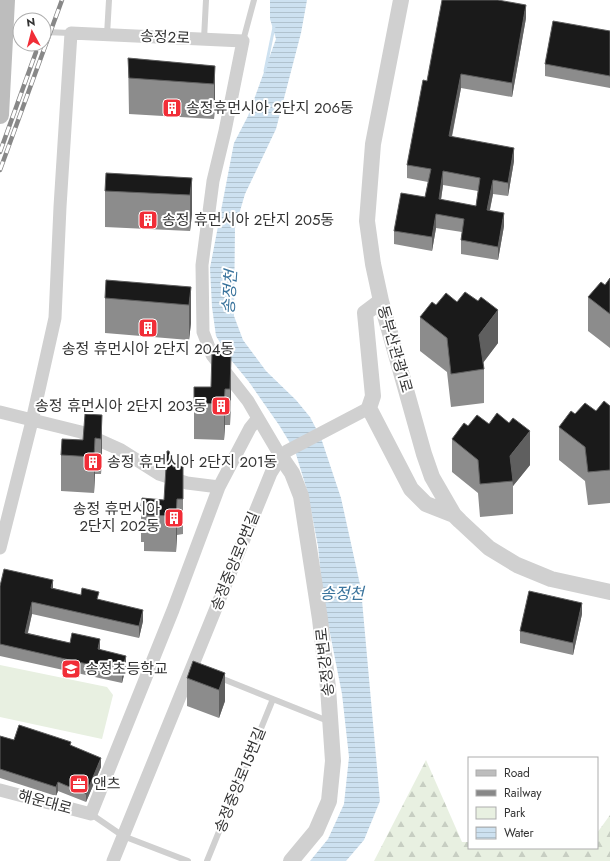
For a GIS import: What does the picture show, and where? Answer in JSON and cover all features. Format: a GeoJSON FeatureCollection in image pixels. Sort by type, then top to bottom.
{"type":"FeatureCollection","features":[{"type":"Feature","properties":{"kind":"main road"},"geometry":{"type":"LineString","coordinates":[[0,115],[12,31],[6,0]]}},
{"type":"Feature","properties":{"kind":"street","name":"동부산관광1로"},"geometry":{"type":"LineString","coordinates":[[400,0],[373,144],[367,222],[373,264],[381,301],[432,477],[454,515],[489,548],[517,565],[551,579],[610,592]]}},
{"type":"Feature","properties":{"kind":"street","name":"송정2로"},"geometry":{"type":"LineString","coordinates":[[71,33],[244,41]]}},
{"type":"Feature","properties":{"kind":"street"},"geometry":{"type":"LineString","coordinates":[[0,548],[32,421],[55,318],[60,207],[71,33]]}},
{"type":"Feature","properties":{"kind":"street"},"geometry":{"type":"LineString","coordinates":[[244,41],[213,181],[202,265],[203,332],[212,355],[248,401],[258,418],[284,454],[363,411],[373,396],[365,313],[381,301]]}},
{"type":"Feature","properties":{"kind":"street"},"geometry":{"type":"LineString","coordinates":[[363,411],[411,489],[426,504],[454,515]]}},
{"type":"Feature","properties":{"kind":"street"},"geometry":{"type":"LineString","coordinates":[[0,412],[81,432],[108,443],[159,474],[187,483],[219,487]]}},
{"type":"Feature","properties":{"kind":"street"},"geometry":{"type":"LineString","coordinates":[[91,814],[173,610],[219,487],[250,428],[258,418]]}},
{"type":"Feature","properties":{"kind":"street","name":"송정중앙로9번길"},"geometry":{"type":"LineString","coordinates":[[113,861],[196,668],[271,473],[284,454]]}},
{"type":"Feature","properties":{"kind":"street","name":"송정강변로"},"geometry":{"type":"LineString","coordinates":[[284,454],[301,496],[320,619],[328,688],[333,761],[329,801],[316,831],[291,861]]}},
{"type":"Feature","properties":{"kind":"street","name":"해운대로"},"geometry":{"type":"LineString","coordinates":[[0,790],[91,814]]}},
{"type":"Feature","properties":{"kind":"lane"},"geometry":{"type":"LineString","coordinates":[[106,35],[109,0]]}},
{"type":"Feature","properties":{"kind":"lane"},"geometry":{"type":"LineString","coordinates":[[204,39],[206,0]]}},
{"type":"Feature","properties":{"kind":"lane"},"geometry":{"type":"LineString","coordinates":[[244,41],[254,0]]}},
{"type":"Feature","properties":{"kind":"lane","name":"송정2로"},"geometry":{"type":"LineString","coordinates":[[52,32],[71,33]]}},
{"type":"Feature","properties":{"kind":"lane"},"geometry":{"type":"LineString","coordinates":[[214,675],[331,722]]}},
{"type":"Feature","properties":{"kind":"lane","name":"송정중앙로15번길"},"geometry":{"type":"LineString","coordinates":[[207,861],[273,699]]}},
{"type":"Feature","properties":{"kind":"lane"},"geometry":{"type":"LineString","coordinates":[[91,814],[123,836],[188,861]]}},
{"type":"Feature","properties":{"kind":"green space"},"geometry":{"type":"Polygon","coordinates":[[[0,665],[107,687],[113,695],[102,739],[0,717],[0,665]]]}},
{"type":"Feature","properties":{"kind":"green space"},"geometry":{"type":"Polygon","coordinates":[[[426,760],[462,842],[468,842],[468,849],[598,849],[598,832],[610,815],[610,861],[374,861],[426,760]]]}},
{"type":"Feature","properties":{"kind":"water","name":"송정천"},"geometry":{"type":"Polygon","coordinates":[[[270,0],[307,0],[301,33],[276,129],[245,194],[235,228],[234,316],[243,340],[266,371],[296,400],[310,417],[321,438],[341,498],[361,589],[380,801],[364,840],[346,861],[310,861],[328,839],[344,804],[349,757],[342,694],[323,598],[318,546],[307,490],[295,451],[279,425],[249,382],[231,360],[216,336],[212,307],[210,268],[234,143],[248,116],[276,39],[270,19],[270,0]]]}},
{"type":"Feature","properties":{"kind":"building"},"geometry":{"type":"Polygon","coordinates":[[[442,0],[498,0],[526,5],[512,83],[461,74],[449,136],[514,148],[508,183],[493,180],[487,210],[504,213],[498,247],[461,240],[464,219],[436,214],[432,237],[394,231],[401,193],[425,197],[431,169],[407,165],[423,80],[427,81],[442,0]],[[443,171],[439,199],[476,206],[480,178],[443,171]]]}},
{"type":"Feature","properties":{"kind":"building"},"geometry":{"type":"Polygon","coordinates":[[[553,21],[610,31],[610,76],[545,64],[553,21]]]}},
{"type":"Feature","properties":{"kind":"building"},"geometry":{"type":"Polygon","coordinates":[[[128,58],[215,66],[214,84],[129,78],[128,58]]]}},
{"type":"Feature","properties":{"kind":"building"},"geometry":{"type":"Polygon","coordinates":[[[106,173],[192,178],[190,195],[105,191],[106,173]]]}},
{"type":"Feature","properties":{"kind":"building"},"geometry":{"type":"Polygon","coordinates":[[[610,278],[610,314],[588,297],[601,282],[605,285],[610,278]]]}},
{"type":"Feature","properties":{"kind":"building"},"geometry":{"type":"Polygon","coordinates":[[[106,280],[191,287],[189,305],[105,298],[106,280]]]}},
{"type":"Feature","properties":{"kind":"building"},"geometry":{"type":"Polygon","coordinates":[[[465,292],[478,301],[481,297],[498,310],[479,335],[484,369],[451,374],[447,338],[420,317],[432,302],[436,305],[446,293],[457,302],[465,292]]]}},
{"type":"Feature","properties":{"kind":"building"},"geometry":{"type":"Polygon","coordinates":[[[219,350],[221,354],[229,354],[231,357],[230,389],[225,389],[224,404],[194,403],[194,387],[211,387],[212,352],[219,350]]]}},
{"type":"Feature","properties":{"kind":"building"},"geometry":{"type":"Polygon","coordinates":[[[604,401],[610,406],[610,470],[588,472],[585,447],[559,427],[571,411],[575,414],[585,403],[596,411],[604,401]]]}},
{"type":"Feature","properties":{"kind":"building"},"geometry":{"type":"Polygon","coordinates":[[[497,413],[509,423],[513,418],[530,431],[510,456],[513,481],[480,484],[478,460],[452,439],[464,423],[468,426],[477,415],[489,424],[497,413]]]}},
{"type":"Feature","properties":{"kind":"building"},"geometry":{"type":"Polygon","coordinates":[[[85,414],[102,415],[101,439],[95,438],[94,457],[61,455],[62,439],[83,440],[85,414]]]}},
{"type":"Feature","properties":{"kind":"building"},"geometry":{"type":"Polygon","coordinates":[[[167,451],[169,451],[173,467],[183,466],[183,499],[177,499],[176,516],[144,515],[144,507],[141,506],[142,498],[164,500],[167,451]]]}},
{"type":"Feature","properties":{"kind":"building"},"geometry":{"type":"Polygon","coordinates":[[[4,569],[53,580],[51,588],[81,595],[82,588],[99,592],[97,599],[143,610],[139,626],[32,602],[25,633],[70,643],[72,633],[100,639],[98,649],[126,656],[122,672],[0,644],[0,586],[4,569]]]}},
{"type":"Feature","properties":{"kind":"building"},"geometry":{"type":"Polygon","coordinates":[[[529,591],[582,603],[573,643],[520,631],[529,591]]]}},
{"type":"Feature","properties":{"kind":"building"},"geometry":{"type":"Polygon","coordinates":[[[193,661],[225,673],[219,690],[187,678],[193,661]]]}},
{"type":"Feature","properties":{"kind":"building"},"geometry":{"type":"Polygon","coordinates":[[[19,725],[71,742],[70,745],[101,758],[86,794],[58,782],[56,787],[0,769],[0,736],[14,740],[19,725]]]}},
{"type":"Feature","properties":{"kind":"waterway","name":"송정천"},"geometry":{"type":"LineString","coordinates":[[265,71],[274,27]]}},
{"type":"Feature","properties":{"kind":"railway"},"geometry":{"type":"LineString","coordinates":[[0,170],[62,0]]}},
{"type":"Feature","properties":{"kind":"railway"},"geometry":{"type":"LineString","coordinates":[[0,152],[36,52]]}},
{"type":"Feature","properties":{"kind":"place","name":"송정휴먼시아 2단지 206동"},"geometry":{"type":"Point","coordinates":[172,108]}},
{"type":"Feature","properties":{"kind":"place","name":"송정 휴먼시아 2단지 205동"},"geometry":{"type":"Point","coordinates":[148,220]}},
{"type":"Feature","properties":{"kind":"place","name":"송정 휴먼시아 2단지 204동"},"geometry":{"type":"Point","coordinates":[148,328]}},
{"type":"Feature","properties":{"kind":"place","name":"송정 휴먼시아 2단지 203동"},"geometry":{"type":"Point","coordinates":[221,406]}},
{"type":"Feature","properties":{"kind":"place","name":"송정 휴먼시아 2단지 201동"},"geometry":{"type":"Point","coordinates":[93,462]}},
{"type":"Feature","properties":{"kind":"place","name":"송정 휴먼시아 2단지 202동"},"geometry":{"type":"Point","coordinates":[174,518]}},
{"type":"Feature","properties":{"kind":"place","name":"송정초등학교"},"geometry":{"type":"Point","coordinates":[71,669]}},
{"type":"Feature","properties":{"kind":"place","name":"앤츠"},"geometry":{"type":"Point","coordinates":[79,784]}}]}
